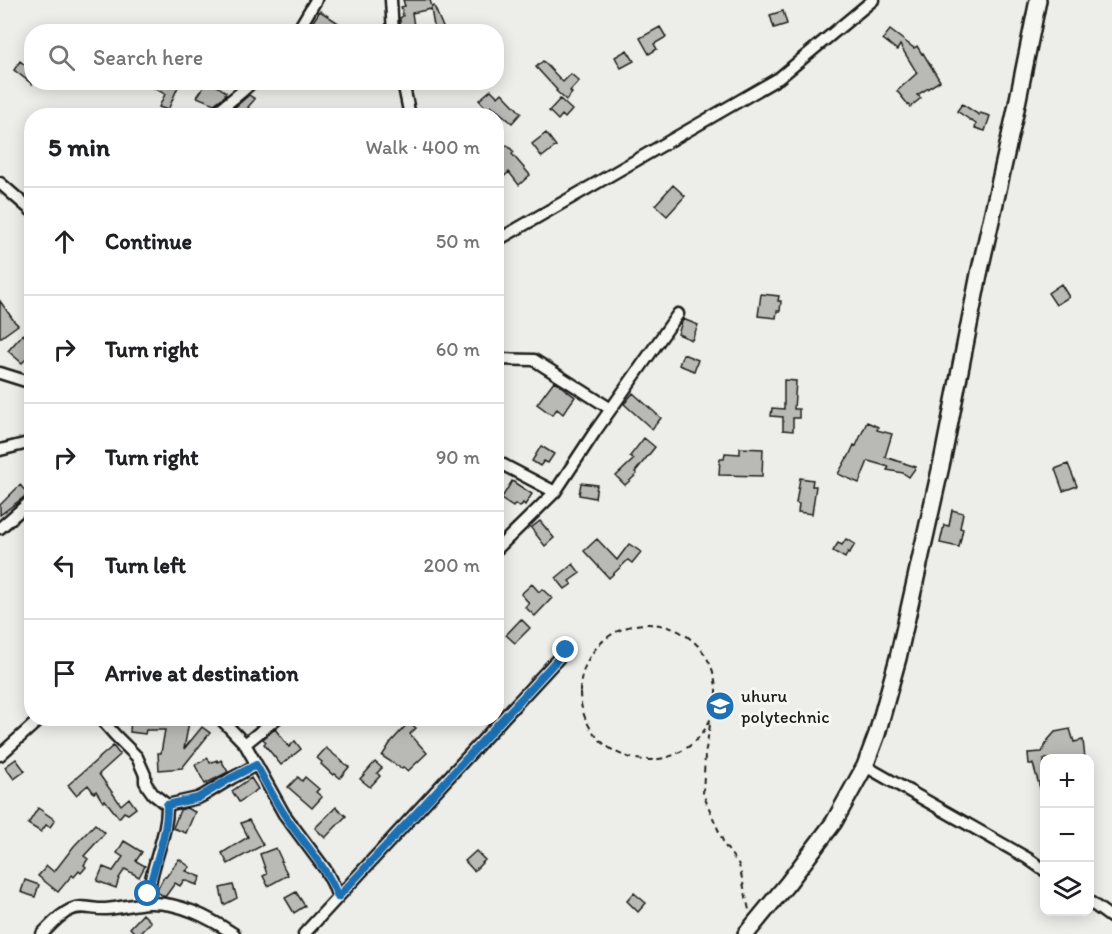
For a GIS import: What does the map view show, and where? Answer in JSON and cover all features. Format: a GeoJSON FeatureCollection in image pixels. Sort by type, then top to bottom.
{"type":"FeatureCollection","features":[{"type":"Feature","properties":{"kind":"street"},"geometry":{"type":"LineString","coordinates":[[302,24],[316,0]]}},
{"type":"Feature","properties":{"kind":"street"},"geometry":{"type":"LineString","coordinates":[[391,0],[392,24]]}},
{"type":"Feature","properties":{"kind":"street"},"geometry":{"type":"LineString","coordinates":[[504,236],[779,78],[873,0]]}},
{"type":"Feature","properties":{"kind":"street"},"geometry":{"type":"LineString","coordinates":[[750,930],[834,822],[865,766],[877,734],[898,658],[943,457],[979,274],[1038,0]]}},
{"type":"Feature","properties":{"kind":"street"},"geometry":{"type":"LineString","coordinates":[[220,108],[245,90]]}},
{"type":"Feature","properties":{"kind":"street"},"geometry":{"type":"LineString","coordinates":[[405,90],[408,108]]}},
{"type":"Feature","properties":{"kind":"street"},"geometry":{"type":"LineString","coordinates":[[0,183],[24,204]]}},
{"type":"Feature","properties":{"kind":"street"},"geometry":{"type":"LineString","coordinates":[[504,542],[555,492],[678,314]]}},
{"type":"Feature","properties":{"kind":"street"},"geometry":{"type":"LineString","coordinates":[[504,359],[534,360],[611,409]]}},
{"type":"Feature","properties":{"kind":"street"},"geometry":{"type":"LineString","coordinates":[[0,373],[24,380]]}},
{"type":"Feature","properties":{"kind":"street"},"geometry":{"type":"LineString","coordinates":[[0,450],[24,444]]}},
{"type":"Feature","properties":{"kind":"street"},"geometry":{"type":"LineString","coordinates":[[504,465],[555,492]]}},
{"type":"Feature","properties":{"kind":"street"},"geometry":{"type":"LineString","coordinates":[[0,528],[24,508]]}},
{"type":"Feature","properties":{"kind":"street"},"geometry":{"type":"LineString","coordinates":[[504,718],[566,650]]}},
{"type":"Feature","properties":{"kind":"street"},"geometry":{"type":"LineString","coordinates":[[0,754],[32,726]]}},
{"type":"Feature","properties":{"kind":"street"},"geometry":{"type":"LineString","coordinates":[[107,726],[137,757],[148,787],[167,805]]}},
{"type":"Feature","properties":{"kind":"street"},"geometry":{"type":"LineString","coordinates":[[228,726],[245,744],[284,814],[325,869],[338,897]]}},
{"type":"Feature","properties":{"kind":"street"},"geometry":{"type":"LineString","coordinates":[[245,744],[267,726]]}},
{"type":"Feature","properties":{"kind":"street"},"geometry":{"type":"LineString","coordinates":[[304,934],[496,726]]}},
{"type":"Feature","properties":{"kind":"street"},"geometry":{"type":"LineString","coordinates":[[167,805],[198,798],[256,765]]}},
{"type":"Feature","properties":{"kind":"street"},"geometry":{"type":"LineString","coordinates":[[865,766],[1040,867]]}},
{"type":"Feature","properties":{"kind":"street"},"geometry":{"type":"LineString","coordinates":[[149,903],[150,883],[165,829],[167,805]]}},
{"type":"Feature","properties":{"kind":"street"},"geometry":{"type":"LineString","coordinates":[[42,934],[66,911],[74,908],[85,906],[99,909],[118,908],[149,903],[196,912],[234,934]]}},
{"type":"Feature","properties":{"kind":"street"},"geometry":{"type":"LineString","coordinates":[[1094,905],[1112,918]]}},
{"type":"Feature","properties":{"kind":"path"},"geometry":{"type":"LineString","coordinates":[[710,722],[696,741],[677,754],[654,760],[632,759],[610,749],[593,734],[583,713],[580,691],[584,669],[594,650],[610,634],[630,625],[652,623],[674,627],[693,639],[707,655],[716,677],[717,700],[710,722],[705,755],[703,794],[725,846],[739,865],[750,930]]}},
{"type":"Feature","properties":{"kind":"building"},"geometry":{"type":"Polygon","coordinates":[[[403,0],[430,0],[442,24],[434,24],[431,9],[412,13],[414,24],[400,24],[400,18],[403,16],[401,7],[405,6],[403,0]]]}},
{"type":"Feature","properties":{"kind":"building"},"geometry":{"type":"Polygon","coordinates":[[[320,11],[340,24],[311,24],[320,11]]]}},
{"type":"Feature","properties":{"kind":"building"},"geometry":{"type":"Polygon","coordinates":[[[783,11],[787,24],[774,28],[770,15],[783,11]]]}},
{"type":"Feature","properties":{"kind":"building"},"geometry":{"type":"Polygon","coordinates":[[[660,27],[666,37],[654,44],[657,49],[649,54],[640,38],[660,27]]]}},
{"type":"Feature","properties":{"kind":"building"},"geometry":{"type":"Polygon","coordinates":[[[890,30],[914,48],[917,46],[940,81],[917,95],[921,98],[910,107],[897,91],[917,73],[900,45],[897,50],[883,39],[890,30]]]}},
{"type":"Feature","properties":{"kind":"building"},"geometry":{"type":"Polygon","coordinates":[[[627,50],[634,61],[621,68],[615,57],[627,50]]]}},
{"type":"Feature","properties":{"kind":"building"},"geometry":{"type":"Polygon","coordinates":[[[20,61],[24,64],[24,78],[14,70],[20,61]]]}},
{"type":"Feature","properties":{"kind":"building"},"geometry":{"type":"Polygon","coordinates":[[[543,61],[563,82],[571,74],[579,81],[566,100],[536,67],[543,61]]]}},
{"type":"Feature","properties":{"kind":"building"},"geometry":{"type":"Polygon","coordinates":[[[158,90],[177,90],[169,108],[159,107],[165,94],[158,90]]]}},
{"type":"Feature","properties":{"kind":"building"},"geometry":{"type":"Polygon","coordinates":[[[202,90],[226,92],[226,95],[214,104],[197,97],[202,90]]]}},
{"type":"Feature","properties":{"kind":"building"},"geometry":{"type":"Polygon","coordinates":[[[491,90],[498,97],[502,93],[521,113],[512,123],[504,116],[504,108],[492,106],[486,108],[479,100],[491,90]]]}},
{"type":"Feature","properties":{"kind":"building"},"geometry":{"type":"Polygon","coordinates":[[[249,95],[255,99],[249,108],[234,108],[249,95]]]}},
{"type":"Feature","properties":{"kind":"building"},"geometry":{"type":"Polygon","coordinates":[[[560,99],[572,110],[565,118],[562,115],[558,120],[549,111],[560,99]]]}},
{"type":"Feature","properties":{"kind":"building"},"geometry":{"type":"Polygon","coordinates":[[[962,104],[979,115],[980,113],[990,116],[985,131],[975,128],[976,124],[957,111],[962,104]]]}},
{"type":"Feature","properties":{"kind":"building"},"geometry":{"type":"Polygon","coordinates":[[[546,133],[556,146],[542,157],[532,144],[546,133]]]}},
{"type":"Feature","properties":{"kind":"building"},"geometry":{"type":"Polygon","coordinates":[[[507,145],[514,152],[512,154],[530,175],[519,185],[509,172],[504,177],[504,148],[507,145]]]}},
{"type":"Feature","properties":{"kind":"building"},"geometry":{"type":"Polygon","coordinates":[[[673,185],[685,196],[667,216],[655,205],[673,185]]]}},
{"type":"Feature","properties":{"kind":"building"},"geometry":{"type":"Polygon","coordinates":[[[1061,284],[1069,297],[1056,305],[1048,293],[1061,284]]]}},
{"type":"Feature","properties":{"kind":"building"},"geometry":{"type":"Polygon","coordinates":[[[761,294],[779,296],[780,311],[777,311],[776,318],[758,316],[761,294]]]}},
{"type":"Feature","properties":{"kind":"building"},"geometry":{"type":"Polygon","coordinates":[[[0,301],[18,325],[0,338],[0,301]]]}},
{"type":"Feature","properties":{"kind":"building"},"geometry":{"type":"Polygon","coordinates":[[[683,319],[698,325],[692,340],[678,334],[683,319]]]}},
{"type":"Feature","properties":{"kind":"building"},"geometry":{"type":"Polygon","coordinates":[[[23,334],[24,361],[22,363],[8,351],[23,334]]]}},
{"type":"Feature","properties":{"kind":"building"},"geometry":{"type":"Polygon","coordinates":[[[683,354],[698,360],[694,371],[679,365],[683,354]]]}},
{"type":"Feature","properties":{"kind":"building"},"geometry":{"type":"Polygon","coordinates":[[[784,380],[796,381],[794,409],[799,409],[799,418],[793,418],[793,431],[783,430],[783,417],[771,416],[772,408],[784,409],[784,380]]]}},
{"type":"Feature","properties":{"kind":"building"},"geometry":{"type":"Polygon","coordinates":[[[554,381],[575,397],[563,414],[557,409],[552,415],[537,404],[554,381]]]}},
{"type":"Feature","properties":{"kind":"building"},"geometry":{"type":"Polygon","coordinates":[[[633,393],[661,418],[652,429],[624,404],[633,393]]]}},
{"type":"Feature","properties":{"kind":"building"},"geometry":{"type":"Polygon","coordinates":[[[867,422],[878,427],[877,430],[892,434],[885,457],[916,467],[909,477],[903,473],[887,470],[889,467],[868,461],[859,483],[838,474],[854,445],[856,446],[867,422]]]}},
{"type":"Feature","properties":{"kind":"building"},"geometry":{"type":"Polygon","coordinates":[[[644,438],[655,447],[635,472],[637,474],[625,485],[616,476],[634,459],[630,456],[644,438]]]}},
{"type":"Feature","properties":{"kind":"building"},"geometry":{"type":"Polygon","coordinates":[[[541,446],[554,454],[548,463],[544,461],[540,466],[532,461],[541,446]]]}},
{"type":"Feature","properties":{"kind":"building"},"geometry":{"type":"Polygon","coordinates":[[[740,448],[763,449],[762,476],[719,475],[720,459],[724,459],[725,453],[740,454],[740,448]]]}},
{"type":"Feature","properties":{"kind":"building"},"geometry":{"type":"Polygon","coordinates":[[[1068,464],[1077,486],[1063,491],[1055,469],[1068,464]]]}},
{"type":"Feature","properties":{"kind":"building"},"geometry":{"type":"Polygon","coordinates":[[[800,478],[813,480],[812,486],[816,486],[812,514],[798,512],[799,504],[796,503],[800,478]]]}},
{"type":"Feature","properties":{"kind":"building"},"geometry":{"type":"Polygon","coordinates":[[[512,481],[532,494],[525,505],[523,503],[520,507],[515,504],[513,507],[504,501],[504,494],[512,481]]]}},
{"type":"Feature","properties":{"kind":"building"},"geometry":{"type":"Polygon","coordinates":[[[581,483],[597,485],[595,498],[579,495],[581,483]]]}},
{"type":"Feature","properties":{"kind":"building"},"geometry":{"type":"Polygon","coordinates":[[[20,485],[24,490],[24,497],[0,515],[0,505],[20,485]]]}},
{"type":"Feature","properties":{"kind":"building"},"geometry":{"type":"Polygon","coordinates":[[[952,510],[963,513],[960,528],[963,529],[959,547],[940,543],[944,525],[949,526],[952,510]]]}},
{"type":"Feature","properties":{"kind":"building"},"geometry":{"type":"Polygon","coordinates":[[[540,521],[554,538],[545,546],[531,528],[540,521]]]}},
{"type":"Feature","properties":{"kind":"building"},"geometry":{"type":"Polygon","coordinates":[[[597,539],[617,560],[629,544],[641,552],[632,563],[628,560],[609,578],[584,551],[597,539]]]}},
{"type":"Feature","properties":{"kind":"building"},"geometry":{"type":"Polygon","coordinates":[[[846,539],[855,544],[845,558],[833,551],[838,543],[842,545],[846,539]]]}},
{"type":"Feature","properties":{"kind":"building"},"geometry":{"type":"Polygon","coordinates":[[[573,564],[580,573],[569,581],[572,584],[565,589],[556,578],[573,564]]]}},
{"type":"Feature","properties":{"kind":"building"},"geometry":{"type":"Polygon","coordinates":[[[532,584],[539,592],[542,589],[552,598],[535,616],[525,607],[529,603],[521,594],[532,584]]]}},
{"type":"Feature","properties":{"kind":"building"},"geometry":{"type":"Polygon","coordinates":[[[521,619],[530,628],[515,643],[506,635],[521,619]]]}},
{"type":"Feature","properties":{"kind":"building"},"geometry":{"type":"Polygon","coordinates":[[[130,726],[188,726],[184,749],[202,727],[210,733],[182,768],[159,770],[158,753],[161,753],[165,730],[146,730],[145,734],[130,732],[130,726]]]}},
{"type":"Feature","properties":{"kind":"building"},"geometry":{"type":"Polygon","coordinates":[[[405,726],[414,726],[416,728],[410,734],[427,753],[408,771],[382,756],[405,726]]]}},
{"type":"Feature","properties":{"kind":"building"},"geometry":{"type":"Polygon","coordinates":[[[275,729],[289,747],[295,741],[301,749],[281,765],[264,744],[266,742],[263,739],[275,729]]]}},
{"type":"Feature","properties":{"kind":"building"},"geometry":{"type":"Polygon","coordinates":[[[1070,729],[1074,742],[1083,740],[1084,754],[1040,754],[1040,788],[1033,764],[1029,764],[1028,753],[1042,752],[1055,732],[1070,729]]]}},
{"type":"Feature","properties":{"kind":"building"},"geometry":{"type":"Polygon","coordinates":[[[113,746],[120,755],[99,774],[121,805],[129,798],[136,808],[128,814],[124,812],[119,818],[105,800],[103,802],[96,791],[94,793],[88,785],[76,795],[68,785],[113,746]]]}},
{"type":"Feature","properties":{"kind":"building"},"geometry":{"type":"Polygon","coordinates":[[[326,748],[349,767],[340,778],[333,775],[317,758],[326,748]]]}},
{"type":"Feature","properties":{"kind":"building"},"geometry":{"type":"Polygon","coordinates":[[[208,758],[210,763],[221,760],[228,772],[205,784],[195,765],[208,758]]]}},
{"type":"Feature","properties":{"kind":"building"},"geometry":{"type":"Polygon","coordinates":[[[16,759],[25,771],[14,779],[5,767],[16,759]]]}},
{"type":"Feature","properties":{"kind":"building"},"geometry":{"type":"Polygon","coordinates":[[[375,762],[382,768],[377,773],[380,776],[370,787],[360,779],[375,762]]]}},
{"type":"Feature","properties":{"kind":"building"},"geometry":{"type":"Polygon","coordinates":[[[298,777],[302,781],[305,777],[319,789],[316,792],[322,797],[312,808],[288,787],[298,777]]]}},
{"type":"Feature","properties":{"kind":"building"},"geometry":{"type":"Polygon","coordinates":[[[251,778],[258,789],[239,802],[232,791],[251,778]]]}},
{"type":"Feature","properties":{"kind":"building"},"geometry":{"type":"Polygon","coordinates":[[[336,807],[346,816],[325,838],[315,828],[336,807]]]}},
{"type":"Feature","properties":{"kind":"building"},"geometry":{"type":"Polygon","coordinates":[[[38,808],[55,820],[50,827],[46,825],[41,832],[28,824],[38,808]]]}},
{"type":"Feature","properties":{"kind":"building"},"geometry":{"type":"Polygon","coordinates":[[[186,808],[195,812],[186,833],[173,828],[180,810],[186,808]]]}},
{"type":"Feature","properties":{"kind":"building"},"geometry":{"type":"Polygon","coordinates":[[[249,820],[263,845],[228,864],[222,853],[248,837],[241,823],[249,820]]]}},
{"type":"Feature","properties":{"kind":"building"},"geometry":{"type":"Polygon","coordinates":[[[95,824],[105,833],[84,856],[88,859],[84,865],[86,867],[74,877],[72,875],[58,892],[38,876],[47,866],[54,872],[95,824]]]}},
{"type":"Feature","properties":{"kind":"building"},"geometry":{"type":"Polygon","coordinates":[[[124,841],[142,852],[136,861],[145,866],[139,877],[125,869],[116,888],[97,881],[103,867],[113,871],[123,857],[117,853],[124,841]]]}},
{"type":"Feature","properties":{"kind":"building"},"geometry":{"type":"Polygon","coordinates":[[[276,848],[288,875],[268,886],[263,876],[267,874],[260,854],[276,848]]]}},
{"type":"Feature","properties":{"kind":"building"},"geometry":{"type":"Polygon","coordinates":[[[476,851],[485,860],[474,871],[465,861],[476,851]]]}},
{"type":"Feature","properties":{"kind":"building"},"geometry":{"type":"Polygon","coordinates":[[[179,859],[190,867],[186,871],[201,877],[197,885],[184,880],[180,886],[175,883],[165,897],[157,890],[164,877],[179,859]]]}},
{"type":"Feature","properties":{"kind":"building"},"geometry":{"type":"Polygon","coordinates":[[[25,880],[39,885],[35,897],[21,892],[25,880]]]}},
{"type":"Feature","properties":{"kind":"building"},"geometry":{"type":"Polygon","coordinates":[[[233,885],[237,898],[224,905],[220,888],[233,885]]]}},
{"type":"Feature","properties":{"kind":"building"},"geometry":{"type":"Polygon","coordinates":[[[296,892],[305,906],[294,913],[285,898],[296,892]]]}},
{"type":"Feature","properties":{"kind":"building"},"geometry":{"type":"Polygon","coordinates":[[[634,893],[646,903],[638,912],[627,901],[634,893]]]}},
{"type":"Feature","properties":{"kind":"building"},"geometry":{"type":"Polygon","coordinates":[[[143,914],[151,922],[139,934],[136,934],[130,928],[143,914]]]}},
{"type":"Feature","properties":{"kind":"place","name":"uhuru polytechnic"},"geometry":{"type":"Point","coordinates":[720,706]}},
{"type":"Feature","properties":{"kind":"route"},"geometry":{"type":"LineString","coordinates":[[148,894],[165,829],[167,805],[198,798],[256,765],[284,814],[325,869],[338,897],[566,650]]}}]}
